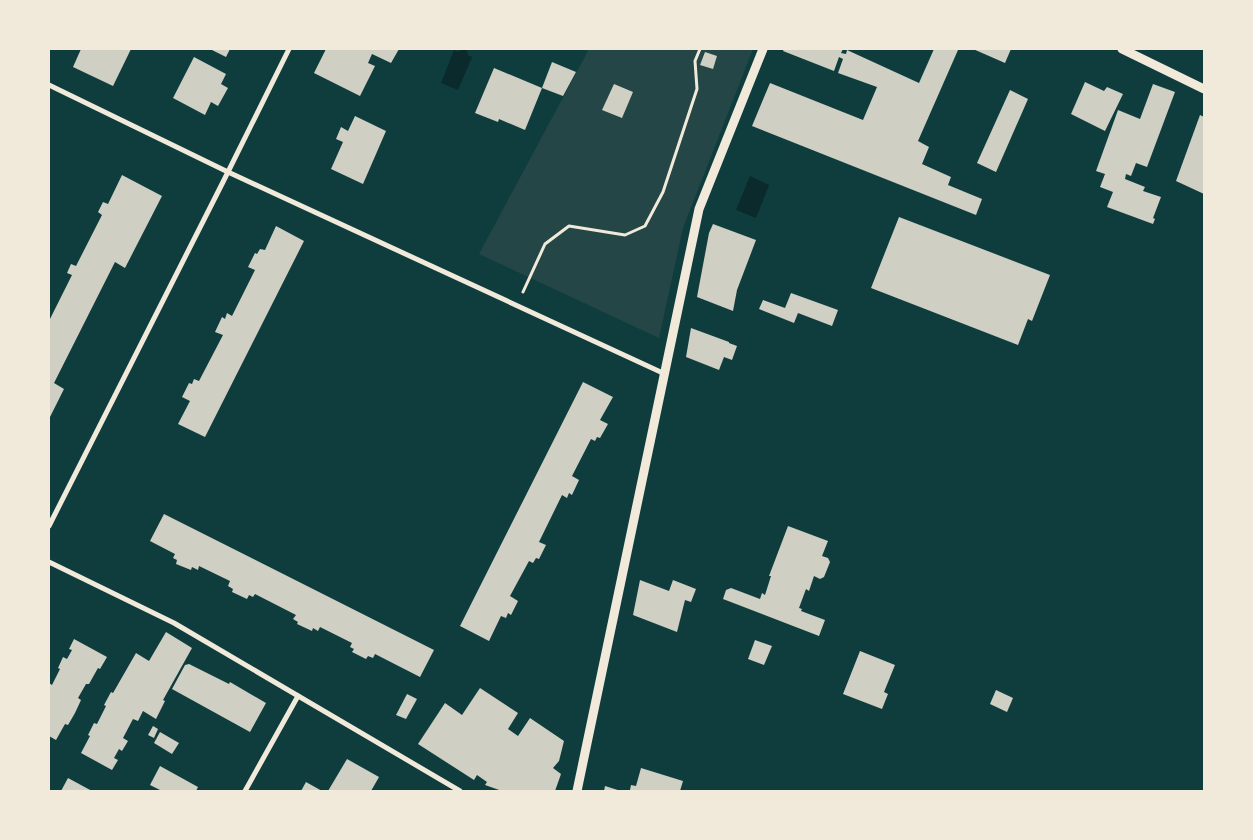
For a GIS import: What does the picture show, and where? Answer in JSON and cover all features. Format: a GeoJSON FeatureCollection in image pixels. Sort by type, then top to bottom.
{"type":"FeatureCollection","features":[{"type":"Feature","properties":{"kind":"street"},"geometry":{"type":"LineString","coordinates":[[49,526],[289,49]]}},
{"type":"Feature","properties":{"kind":"street"},"geometry":{"type":"LineString","coordinates":[[577,791],[699,209],[763,49]]}},
{"type":"Feature","properties":{"kind":"street"},"geometry":{"type":"LineString","coordinates":[[1122,49],[1204,89]]}},
{"type":"Feature","properties":{"kind":"street"},"geometry":{"type":"LineString","coordinates":[[49,85],[228,172],[665,374]]}},
{"type":"Feature","properties":{"kind":"street"},"geometry":{"type":"LineString","coordinates":[[49,562],[174,623],[460,791]]}},
{"type":"Feature","properties":{"kind":"street"},"geometry":{"type":"LineString","coordinates":[[246,791],[298,696]]}},
{"type":"Feature","properties":{"kind":"path"},"geometry":{"type":"LineString","coordinates":[[517,307],[545,244],[568,226],[625,235],[645,226],[663,192],[697,89],[695,62],[700,49]]}},
{"type":"Feature","properties":{"kind":"shaded area"},"geometry":{"type":"Polygon","coordinates":[[[461,49],[467,50],[468,55],[472,57],[458,90],[441,83],[454,50],[458,52],[461,49]]]}},
{"type":"Feature","properties":{"kind":"shaded area"},"geometry":{"type":"Polygon","coordinates":[[[584,49],[753,49],[683,228],[659,338],[479,254],[588,51],[584,49]]]}},
{"type":"Feature","properties":{"kind":"shaded area"},"geometry":{"type":"Polygon","coordinates":[[[750,176],[769,185],[756,218],[736,210],[750,176]]]}},
{"type":"Feature","properties":{"kind":"building"},"geometry":{"type":"Polygon","coordinates":[[[81,49],[131,49],[113,86],[73,67],[81,49]]]}},
{"type":"Feature","properties":{"kind":"building"},"geometry":{"type":"Polygon","coordinates":[[[210,49],[230,49],[226,57],[210,49]]]}},
{"type":"Feature","properties":{"kind":"building"},"geometry":{"type":"Polygon","coordinates":[[[326,49],[399,49],[391,63],[372,54],[368,63],[375,66],[360,96],[314,73],[326,49]]]}},
{"type":"Feature","properties":{"kind":"building"},"geometry":{"type":"Polygon","coordinates":[[[784,49],[843,49],[841,53],[846,54],[847,50],[919,83],[934,49],[958,50],[918,141],[929,147],[922,164],[951,177],[948,185],[982,199],[976,215],[752,126],[770,83],[863,120],[877,87],[838,73],[843,59],[839,57],[834,71],[783,51],[784,49]]]}},
{"type":"Feature","properties":{"kind":"building"},"geometry":{"type":"Polygon","coordinates":[[[973,49],[1011,49],[1005,63],[973,49]]]}},
{"type":"Feature","properties":{"kind":"building"},"geometry":{"type":"Polygon","coordinates":[[[705,52],[717,56],[713,69],[700,65],[705,52]]]}},
{"type":"Feature","properties":{"kind":"building"},"geometry":{"type":"Polygon","coordinates":[[[194,57],[226,74],[221,84],[228,88],[218,106],[211,102],[205,115],[173,98],[194,57]]]}},
{"type":"Feature","properties":{"kind":"building"},"geometry":{"type":"Polygon","coordinates":[[[552,62],[576,72],[563,96],[542,88],[552,62]]]}},
{"type":"Feature","properties":{"kind":"building"},"geometry":{"type":"Polygon","coordinates":[[[494,68],[542,88],[525,130],[499,119],[498,122],[475,113],[494,68]]]}},
{"type":"Feature","properties":{"kind":"building"},"geometry":{"type":"Polygon","coordinates":[[[1085,82],[1104,91],[1107,87],[1123,94],[1105,131],[1071,114],[1085,82]]]}},
{"type":"Feature","properties":{"kind":"building"},"geometry":{"type":"Polygon","coordinates":[[[614,84],[633,92],[622,118],[602,110],[614,84]]]}},
{"type":"Feature","properties":{"kind":"building"},"geometry":{"type":"Polygon","coordinates":[[[1153,84],[1175,92],[1147,167],[1136,163],[1131,176],[1126,174],[1125,179],[1145,187],[1143,191],[1161,197],[1153,218],[1155,219],[1153,224],[1107,207],[1113,192],[1100,187],[1105,174],[1096,171],[1118,110],[1140,119],[1153,84]]]}},
{"type":"Feature","properties":{"kind":"building"},"geometry":{"type":"Polygon","coordinates":[[[1010,90],[1028,99],[996,172],[977,163],[1010,90]]]}},
{"type":"Feature","properties":{"kind":"building"},"geometry":{"type":"Polygon","coordinates":[[[1200,115],[1204,117],[1204,194],[1176,181],[1200,115]]]}},
{"type":"Feature","properties":{"kind":"building"},"geometry":{"type":"Polygon","coordinates":[[[355,116],[386,131],[363,184],[331,169],[343,142],[336,139],[341,127],[348,131],[355,116]]]}},
{"type":"Feature","properties":{"kind":"building"},"geometry":{"type":"Polygon","coordinates":[[[122,175],[162,196],[125,268],[115,262],[54,383],[64,389],[49,419],[49,321],[72,275],[67,273],[71,264],[76,266],[102,215],[98,212],[103,202],[108,204],[122,175]]]}},
{"type":"Feature","properties":{"kind":"building"},"geometry":{"type":"Polygon","coordinates":[[[899,217],[1050,275],[1032,321],[1028,319],[1018,345],[871,288],[899,217]]]}},
{"type":"Feature","properties":{"kind":"building"},"geometry":{"type":"Polygon","coordinates":[[[713,224],[756,240],[737,290],[733,311],[697,297],[709,233],[713,224]]]}},
{"type":"Feature","properties":{"kind":"building"},"geometry":{"type":"Polygon","coordinates":[[[276,226],[304,241],[205,437],[178,424],[190,401],[182,397],[189,383],[192,384],[194,379],[199,381],[223,335],[215,332],[222,317],[225,319],[227,313],[232,316],[255,270],[248,267],[255,253],[257,254],[260,249],[265,250],[276,226]]]}},
{"type":"Feature","properties":{"kind":"building"},"geometry":{"type":"Polygon","coordinates":[[[791,293],[838,310],[832,326],[798,313],[794,323],[759,309],[763,300],[785,308],[791,293]]]}},
{"type":"Feature","properties":{"kind":"building"},"geometry":{"type":"Polygon","coordinates":[[[691,328],[737,346],[732,360],[724,357],[719,370],[686,357],[691,328]]]}},
{"type":"Feature","properties":{"kind":"building"},"geometry":{"type":"Polygon","coordinates":[[[583,382],[613,397],[600,420],[608,424],[600,438],[597,437],[595,441],[591,439],[572,476],[579,480],[572,495],[569,493],[567,498],[562,495],[539,542],[546,545],[539,559],[536,558],[533,563],[529,561],[510,596],[518,601],[511,615],[508,613],[506,618],[501,616],[489,641],[460,626],[583,382]]]}},
{"type":"Feature","properties":{"kind":"building"},"geometry":{"type":"Polygon","coordinates":[[[164,514],[434,650],[420,677],[375,654],[373,658],[368,656],[366,659],[352,652],[354,649],[350,647],[352,643],[320,627],[318,631],[313,628],[312,631],[297,624],[298,622],[293,619],[296,615],[255,594],[253,597],[249,595],[247,599],[232,592],[233,589],[228,586],[230,581],[199,566],[198,570],[192,567],[191,570],[176,564],[177,560],[173,558],[175,554],[150,541],[164,514]]]}},
{"type":"Feature","properties":{"kind":"building"},"geometry":{"type":"Polygon","coordinates":[[[788,526],[828,541],[822,556],[828,558],[830,562],[824,577],[820,579],[814,576],[809,591],[806,589],[799,608],[802,609],[801,611],[825,620],[819,636],[723,599],[726,590],[731,588],[760,599],[762,593],[765,595],[771,576],[769,576],[788,526]]]}},
{"type":"Feature","properties":{"kind":"building"},"geometry":{"type":"Polygon","coordinates":[[[640,580],[669,591],[673,580],[696,589],[691,602],[685,600],[677,632],[633,615],[640,580]]]}},
{"type":"Feature","properties":{"kind":"building"},"geometry":{"type":"Polygon","coordinates":[[[166,632],[192,648],[163,700],[165,701],[156,719],[143,711],[138,721],[133,719],[123,738],[128,741],[122,751],[119,749],[114,758],[118,760],[112,770],[81,753],[90,736],[88,735],[94,723],[97,724],[111,692],[113,693],[136,653],[149,661],[166,632]]]}},
{"type":"Feature","properties":{"kind":"building"},"geometry":{"type":"Polygon","coordinates":[[[74,639],[107,657],[89,684],[86,684],[78,698],[81,700],[75,713],[68,725],[65,724],[56,740],[49,736],[49,683],[52,685],[60,669],[58,668],[63,657],[67,659],[72,650],[69,649],[74,639]]]}},
{"type":"Feature","properties":{"kind":"building"},"geometry":{"type":"Polygon","coordinates":[[[755,640],[772,646],[764,665],[748,659],[755,640]]]}},
{"type":"Feature","properties":{"kind":"building"},"geometry":{"type":"Polygon","coordinates":[[[860,651],[895,665],[884,692],[888,694],[882,709],[843,694],[860,651]]]}},
{"type":"Feature","properties":{"kind":"building"},"geometry":{"type":"Polygon","coordinates":[[[189,664],[229,684],[230,682],[266,703],[250,732],[172,689],[185,665],[189,664]]]}},
{"type":"Feature","properties":{"kind":"building"},"geometry":{"type":"Polygon","coordinates":[[[480,688],[518,713],[508,729],[518,736],[530,718],[564,741],[559,761],[553,768],[561,774],[555,791],[502,791],[485,785],[487,782],[477,775],[474,780],[418,744],[445,703],[462,715],[480,688]]]}},
{"type":"Feature","properties":{"kind":"building"},"geometry":{"type":"Polygon","coordinates":[[[996,690],[1013,698],[1007,712],[990,704],[996,690]]]}},
{"type":"Feature","properties":{"kind":"building"},"geometry":{"type":"Polygon","coordinates":[[[407,694],[417,699],[406,719],[396,715],[407,694]]]}},
{"type":"Feature","properties":{"kind":"building"},"geometry":{"type":"Polygon","coordinates":[[[153,726],[158,729],[154,738],[148,735],[153,726]]]}},
{"type":"Feature","properties":{"kind":"building"},"geometry":{"type":"Polygon","coordinates":[[[160,732],[179,743],[172,754],[154,743],[160,732]]]}},
{"type":"Feature","properties":{"kind":"building"},"geometry":{"type":"Polygon","coordinates":[[[347,759],[379,777],[371,791],[328,791],[347,759]]]}},
{"type":"Feature","properties":{"kind":"building"},"geometry":{"type":"Polygon","coordinates":[[[160,766],[198,787],[196,791],[162,791],[150,785],[160,766]]]}},
{"type":"Feature","properties":{"kind":"building"},"geometry":{"type":"Polygon","coordinates":[[[641,768],[683,781],[680,791],[630,790],[631,785],[636,786],[641,768]]]}},
{"type":"Feature","properties":{"kind":"building"},"geometry":{"type":"Polygon","coordinates":[[[68,778],[92,791],[61,791],[68,778]]]}},
{"type":"Feature","properties":{"kind":"building"},"geometry":{"type":"Polygon","coordinates":[[[306,782],[322,791],[301,791],[306,782]]]}},
{"type":"Feature","properties":{"kind":"building"},"geometry":{"type":"Polygon","coordinates":[[[605,786],[621,791],[604,791],[605,786]]]}}]}
